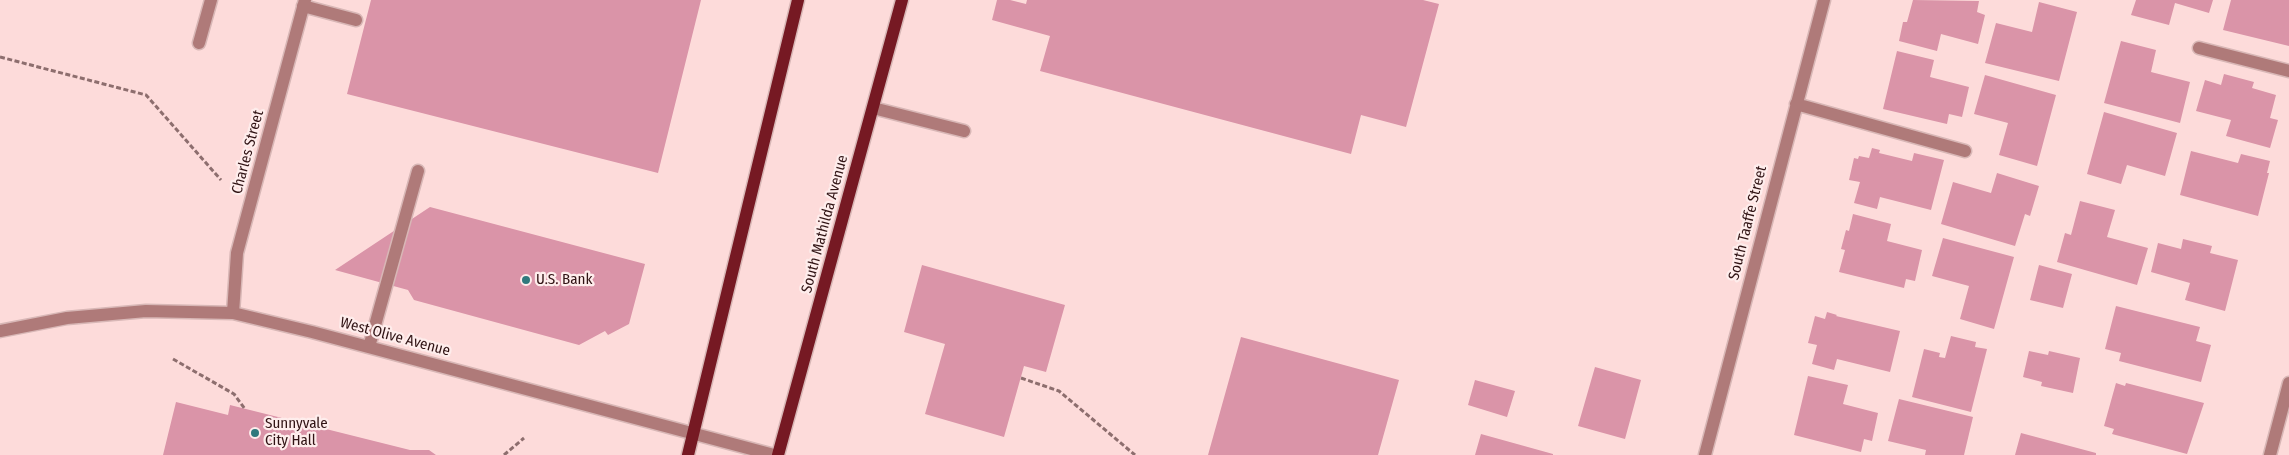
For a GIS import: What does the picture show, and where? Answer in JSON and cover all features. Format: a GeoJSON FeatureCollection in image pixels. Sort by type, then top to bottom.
{"type":"FeatureCollection","features":[{"type":"Feature","properties":{"kind":"main road"},"geometry":{"type":"LineString","coordinates":[[688,455],[798,0]]}},
{"type":"Feature","properties":{"kind":"main road","name":"South Mathilda Avenue"},"geometry":{"type":"LineString","coordinates":[[776,455],[902,0]]}},
{"type":"Feature","properties":{"kind":"street"},"geometry":{"type":"LineString","coordinates":[[199,43],[211,0]]}},
{"type":"Feature","properties":{"kind":"street","name":"South Taaffe Street"},"geometry":{"type":"LineString","coordinates":[[1705,455],[1824,0]]}},
{"type":"Feature","properties":{"kind":"street"},"geometry":{"type":"LineString","coordinates":[[304,3],[356,20]]}},
{"type":"Feature","properties":{"kind":"street","name":"Charles Street"},"geometry":{"type":"LineString","coordinates":[[233,313],[237,253],[304,3]]}},
{"type":"Feature","properties":{"kind":"street"},"geometry":{"type":"LineString","coordinates":[[2199,48],[2289,70]]}},
{"type":"Feature","properties":{"kind":"street"},"geometry":{"type":"LineString","coordinates":[[1796,104],[1965,150]]}},
{"type":"Feature","properties":{"kind":"street"},"geometry":{"type":"LineString","coordinates":[[873,108],[964,131]]}},
{"type":"Feature","properties":{"kind":"street"},"geometry":{"type":"LineString","coordinates":[[369,347],[418,171]]}},
{"type":"Feature","properties":{"kind":"street","name":"West Olive Avenue"},"geometry":{"type":"LineString","coordinates":[[0,332],[67,318],[146,312],[233,313],[369,347],[776,455]]}},
{"type":"Feature","properties":{"kind":"street"},"geometry":{"type":"LineString","coordinates":[[2270,455],[2289,383]]}},
{"type":"Feature","properties":{"kind":"path"},"geometry":{"type":"LineString","coordinates":[[0,57],[146,95],[221,180]]}},
{"type":"Feature","properties":{"kind":"path"},"geometry":{"type":"LineString","coordinates":[[173,359],[234,394],[245,409]]}},
{"type":"Feature","properties":{"kind":"path"},"geometry":{"type":"LineString","coordinates":[[1021,378],[1059,391],[1135,455]]}},
{"type":"Feature","properties":{"kind":"path"},"geometry":{"type":"LineString","coordinates":[[504,455],[524,438]]}},
{"type":"Feature","properties":{"kind":"building"},"geometry":{"type":"Polygon","coordinates":[[[371,0],[701,0],[658,173],[347,94],[371,0]]]}},
{"type":"Feature","properties":{"kind":"building"},"geometry":{"type":"Polygon","coordinates":[[[997,0],[1010,0],[1026,4],[1027,0],[1423,0],[1439,4],[1406,127],[1361,115],[1351,154],[1040,71],[1050,36],[992,20],[997,0]]]}},
{"type":"Feature","properties":{"kind":"building"},"geometry":{"type":"Polygon","coordinates":[[[1913,0],[1979,1],[1977,12],[1985,15],[1978,44],[1941,34],[1937,51],[1899,41],[1903,22],[1907,22],[1913,0]]]}},
{"type":"Feature","properties":{"kind":"building"},"geometry":{"type":"Polygon","coordinates":[[[2136,0],[2213,0],[2209,13],[2175,3],[2169,25],[2131,15],[2136,0]]]}},
{"type":"Feature","properties":{"kind":"building"},"geometry":{"type":"Polygon","coordinates":[[[2231,0],[2289,0],[2289,46],[2223,30],[2231,0]]]}},
{"type":"Feature","properties":{"kind":"building"},"geometry":{"type":"Polygon","coordinates":[[[2039,2],[2077,12],[2059,81],[1985,63],[1996,23],[2032,32],[2039,2]]]}},
{"type":"Feature","properties":{"kind":"building"},"geometry":{"type":"Polygon","coordinates":[[[2121,41],[2156,50],[2151,72],[2190,82],[2180,123],[2104,103],[2121,41]]]}},
{"type":"Feature","properties":{"kind":"building"},"geometry":{"type":"Polygon","coordinates":[[[1897,51],[1934,60],[1930,77],[1969,87],[1962,117],[1949,114],[1947,124],[1883,109],[1897,51]]]}},
{"type":"Feature","properties":{"kind":"building"},"geometry":{"type":"Polygon","coordinates":[[[2224,74],[2254,82],[2252,88],[2276,95],[2270,118],[2278,120],[2270,148],[2226,136],[2231,120],[2196,111],[2205,80],[2221,85],[2224,74]]]}},
{"type":"Feature","properties":{"kind":"building"},"geometry":{"type":"Polygon","coordinates":[[[1985,75],[2056,95],[2037,166],[1999,155],[2008,123],[1974,114],[1985,75]]]}},
{"type":"Feature","properties":{"kind":"building"},"geometry":{"type":"Polygon","coordinates":[[[2104,112],[2177,133],[2165,176],[2127,165],[2121,184],[2087,174],[2104,112]]]}},
{"type":"Feature","properties":{"kind":"building"},"geometry":{"type":"Polygon","coordinates":[[[1872,148],[1880,150],[1879,153],[1912,161],[1914,153],[1944,160],[1931,210],[1880,197],[1877,209],[1854,203],[1860,182],[1849,180],[1854,158],[1858,159],[1859,156],[1869,158],[1872,148]]]}},
{"type":"Feature","properties":{"kind":"building"},"geometry":{"type":"Polygon","coordinates":[[[2191,151],[2238,163],[2241,154],[2270,161],[2267,173],[2269,173],[2258,216],[2180,195],[2191,151]]]}},
{"type":"Feature","properties":{"kind":"building"},"geometry":{"type":"Polygon","coordinates":[[[1997,173],[2039,186],[2030,216],[2025,214],[2015,246],[1941,224],[1953,182],[1991,193],[1997,173]]]}},
{"type":"Feature","properties":{"kind":"building"},"geometry":{"type":"Polygon","coordinates":[[[2080,201],[2115,210],[2107,237],[2148,248],[2137,285],[2057,262],[2065,233],[2071,235],[2080,201]]]}},
{"type":"Feature","properties":{"kind":"building","name":"U.S. Bank"},"geometry":{"type":"Polygon","coordinates":[[[430,207],[645,264],[629,324],[608,335],[605,331],[579,345],[414,300],[408,290],[335,270],[430,207]]]}},
{"type":"Feature","properties":{"kind":"building"},"geometry":{"type":"Polygon","coordinates":[[[1853,214],[1891,224],[1887,241],[1922,250],[1915,281],[1906,279],[1904,288],[1839,272],[1845,250],[1841,249],[1846,230],[1849,231],[1853,214]]]}},
{"type":"Feature","properties":{"kind":"building"},"geometry":{"type":"Polygon","coordinates":[[[1943,238],[2014,257],[1994,329],[1960,319],[1969,286],[1932,276],[1943,238]]]}},
{"type":"Feature","properties":{"kind":"building"},"geometry":{"type":"Polygon","coordinates":[[[2183,239],[2212,246],[2210,253],[2238,260],[2225,311],[2185,300],[2190,283],[2151,272],[2158,243],[2181,249],[2183,239]]]}},
{"type":"Feature","properties":{"kind":"building"},"geometry":{"type":"Polygon","coordinates":[[[922,265],[1065,305],[1046,372],[1024,366],[1004,437],[925,414],[945,344],[904,332],[922,265]]]}},
{"type":"Feature","properties":{"kind":"building"},"geometry":{"type":"Polygon","coordinates":[[[2039,265],[2072,274],[2063,308],[2030,300],[2039,265]]]}},
{"type":"Feature","properties":{"kind":"building"},"geometry":{"type":"Polygon","coordinates":[[[2116,306],[2200,327],[2196,341],[2211,345],[2201,382],[2119,361],[2121,353],[2105,349],[2116,306]]]}},
{"type":"Feature","properties":{"kind":"building"},"geometry":{"type":"Polygon","coordinates":[[[1827,312],[1836,316],[1900,331],[1890,372],[1837,359],[1834,370],[1812,364],[1817,345],[1808,343],[1815,316],[1825,319],[1827,312]]]}},
{"type":"Feature","properties":{"kind":"building"},"geometry":{"type":"Polygon","coordinates":[[[1951,336],[1976,342],[1975,347],[1987,349],[1971,412],[1912,397],[1924,349],[1940,353],[1939,357],[1945,358],[1951,336]]]}},
{"type":"Feature","properties":{"kind":"building"},"geometry":{"type":"Polygon","coordinates":[[[1241,337],[1399,380],[1378,455],[1208,455],[1241,337]]]}},
{"type":"Feature","properties":{"kind":"building"},"geometry":{"type":"Polygon","coordinates":[[[2029,351],[2048,355],[2049,351],[2080,358],[2073,393],[2041,386],[2042,382],[2023,377],[2029,351]]]}},
{"type":"Feature","properties":{"kind":"building"},"geometry":{"type":"Polygon","coordinates":[[[1595,367],[1641,380],[1625,439],[1578,426],[1595,367]]]}},
{"type":"Feature","properties":{"kind":"building"},"geometry":{"type":"Polygon","coordinates":[[[1808,376],[1848,385],[1843,404],[1878,413],[1872,441],[1864,439],[1861,452],[1794,435],[1808,376]]]}},
{"type":"Feature","properties":{"kind":"building"},"geometry":{"type":"Polygon","coordinates":[[[1475,380],[1515,391],[1507,417],[1468,405],[1475,380]]]}},
{"type":"Feature","properties":{"kind":"building"},"geometry":{"type":"Polygon","coordinates":[[[2116,383],[2125,386],[2126,383],[2204,403],[2187,454],[2112,434],[2114,429],[2104,426],[2116,383]]]}},
{"type":"Feature","properties":{"kind":"building"},"geometry":{"type":"Polygon","coordinates":[[[1899,399],[1973,417],[1964,455],[1925,455],[1926,450],[1888,441],[1899,399]]]}},
{"type":"Feature","properties":{"kind":"building","name":"Sunnyvale City Hall"},"geometry":{"type":"Polygon","coordinates":[[[176,402],[228,415],[230,405],[410,450],[429,450],[436,455],[163,455],[176,402]]]}},
{"type":"Feature","properties":{"kind":"building"},"geometry":{"type":"Polygon","coordinates":[[[2021,433],[2096,453],[2096,455],[2015,455],[2021,433]]]}},
{"type":"Feature","properties":{"kind":"building"},"geometry":{"type":"Polygon","coordinates":[[[1481,434],[1553,454],[1553,455],[1475,455],[1481,434]]]}},
{"type":"Feature","properties":{"kind":"place","name":"U.S. Bank"},"geometry":{"type":"Point","coordinates":[526,280]}},
{"type":"Feature","properties":{"kind":"place","name":"Sunnyvale City Hall"},"geometry":{"type":"Point","coordinates":[255,433]}}]}
